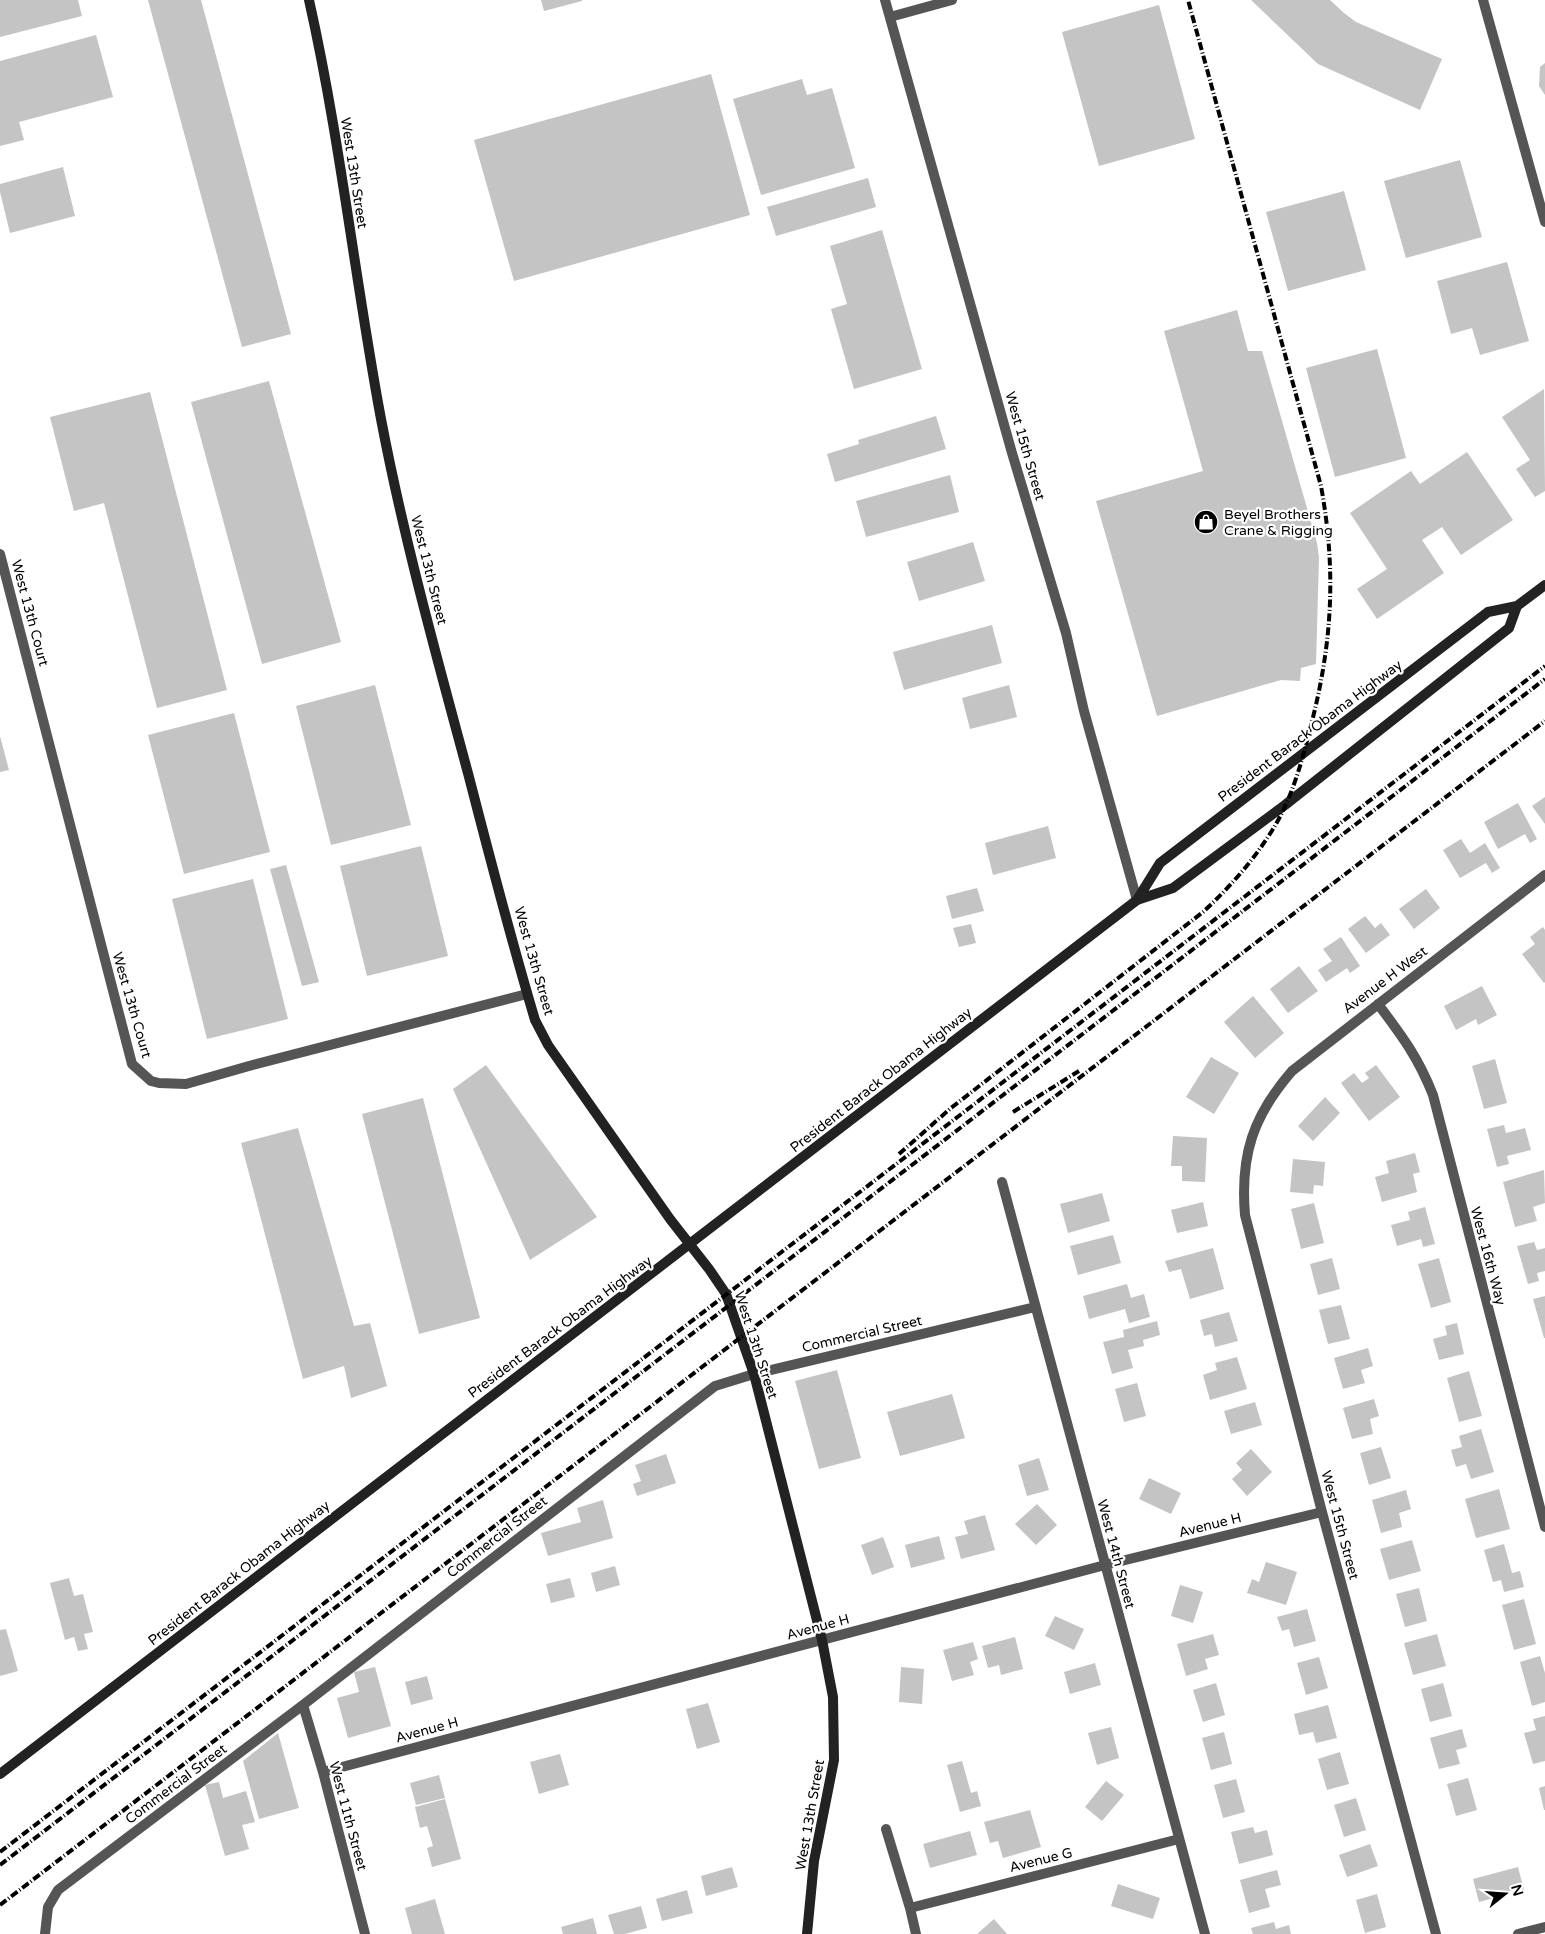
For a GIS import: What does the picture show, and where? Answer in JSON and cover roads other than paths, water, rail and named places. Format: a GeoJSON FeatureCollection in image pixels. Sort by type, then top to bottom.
{"type":"FeatureCollection","features":[{"type":"Feature","properties":{"kind":"main road","name":"West 13th Street"},"geometry":{"type":"LineString","coordinates":[[309,0],[337,145],[354,263],[382,422],[409,549],[535,1020],[548,1045],[689,1246],[709,1269],[726,1294],[754,1374],[822,1640],[833,1697],[834,1760],[814,1862],[807,1934]]}},
{"type":"Feature","properties":{"kind":"main road","name":"President Barack Obama Highway"},"geometry":{"type":"LineString","coordinates":[[0,1774],[689,1246],[1136,900],[1160,863],[1488,612],[1517,606],[1545,585]]}},
{"type":"Feature","properties":{"kind":"main road","name":"President Barack Obama Highway"},"geometry":{"type":"LineString","coordinates":[[1136,900],[1173,888],[1285,805],[1508,628],[1517,606]]}},
{"type":"Feature","properties":{"kind":"street","name":"West 15th Street"},"geometry":{"type":"LineString","coordinates":[[885,0],[1012,452],[1066,633],[1084,711],[1136,900]]}},
{"type":"Feature","properties":{"kind":"street"},"geometry":{"type":"LineString","coordinates":[[890,17],[952,0]]}},
{"type":"Feature","properties":{"kind":"street"},"geometry":{"type":"LineString","coordinates":[[1483,0],[1545,222]]}},
{"type":"Feature","properties":{"kind":"street","name":"West 13th Court"},"geometry":{"type":"LineString","coordinates":[[0,554],[132,1064],[142,1074],[151,1081],[159,1083],[186,1084],[527,994]]}},
{"type":"Feature","properties":{"kind":"street","name":"Avenue H West"},"geometry":{"type":"LineString","coordinates":[[1257,1121],[1275,1090],[1292,1071],[1545,875]]}},
{"type":"Feature","properties":{"kind":"street","name":"West 16th Way"},"geometry":{"type":"LineString","coordinates":[[1378,1004],[1410,1046],[1423,1070],[1432,1095],[1545,1527]]}},
{"type":"Feature","properties":{"kind":"street","name":"West 15th Street"},"geometry":{"type":"LineString","coordinates":[[1257,1121],[1245,1163],[1243,1189],[1245,1215],[1322,1512],[1436,1934]]}},
{"type":"Feature","properties":{"kind":"street","name":"West 14th Street"},"geometry":{"type":"LineString","coordinates":[[1002,1182],[1205,1934]]}},
{"type":"Feature","properties":{"kind":"street","name":"Commercial Street"},"geometry":{"type":"LineString","coordinates":[[45,1934],[45,1919],[48,1907],[58,1890],[303,1705],[716,1386],[754,1374],[1035,1307]]}},
{"type":"Feature","properties":{"kind":"street","name":"Avenue H"},"geometry":{"type":"LineString","coordinates":[[323,1772],[1105,1565],[1322,1512]]}},
{"type":"Feature","properties":{"kind":"street","name":"West 11th Street"},"geometry":{"type":"LineString","coordinates":[[303,1705],[323,1772],[365,1934]]}},
{"type":"Feature","properties":{"kind":"street"},"geometry":{"type":"LineString","coordinates":[[886,1829],[916,1934]]}},
{"type":"Feature","properties":{"kind":"street","name":"Avenue G"},"geometry":{"type":"LineString","coordinates":[[910,1908],[1179,1838]]}},
{"type":"Feature","properties":{"kind":"street"},"geometry":{"type":"LineString","coordinates":[[1518,1934],[1545,1927]]}},
{"type":"Feature","properties":{"kind":"railway"},"geometry":{"type":"LineString","coordinates":[[899,1154],[951,1108],[1203,912],[1223,893],[1258,852],[1273,829],[1285,806],[1303,757],[1323,671],[1330,610],[1329,550],[1326,518],[1321,486],[1188,0]]}},
{"type":"Feature","properties":{"kind":"railway"},"geometry":{"type":"LineString","coordinates":[[0,1852],[1545,666]]}},
{"type":"Feature","properties":{"kind":"railway"},"geometry":{"type":"LineString","coordinates":[[0,1865],[1545,679]]}},
{"type":"Feature","properties":{"kind":"railway"},"geometry":{"type":"LineString","coordinates":[[0,1905],[1545,721]]}},
{"type":"Feature","properties":{"kind":"railway"},"geometry":{"type":"LineString","coordinates":[[1013,1112],[1079,1071]]}},
{"type":"Feature","properties":{"kind":"place","name":"Beyel Brothers Crane & Rigging"},"geometry":{"type":"Point","coordinates":[1206,522]}}]}
